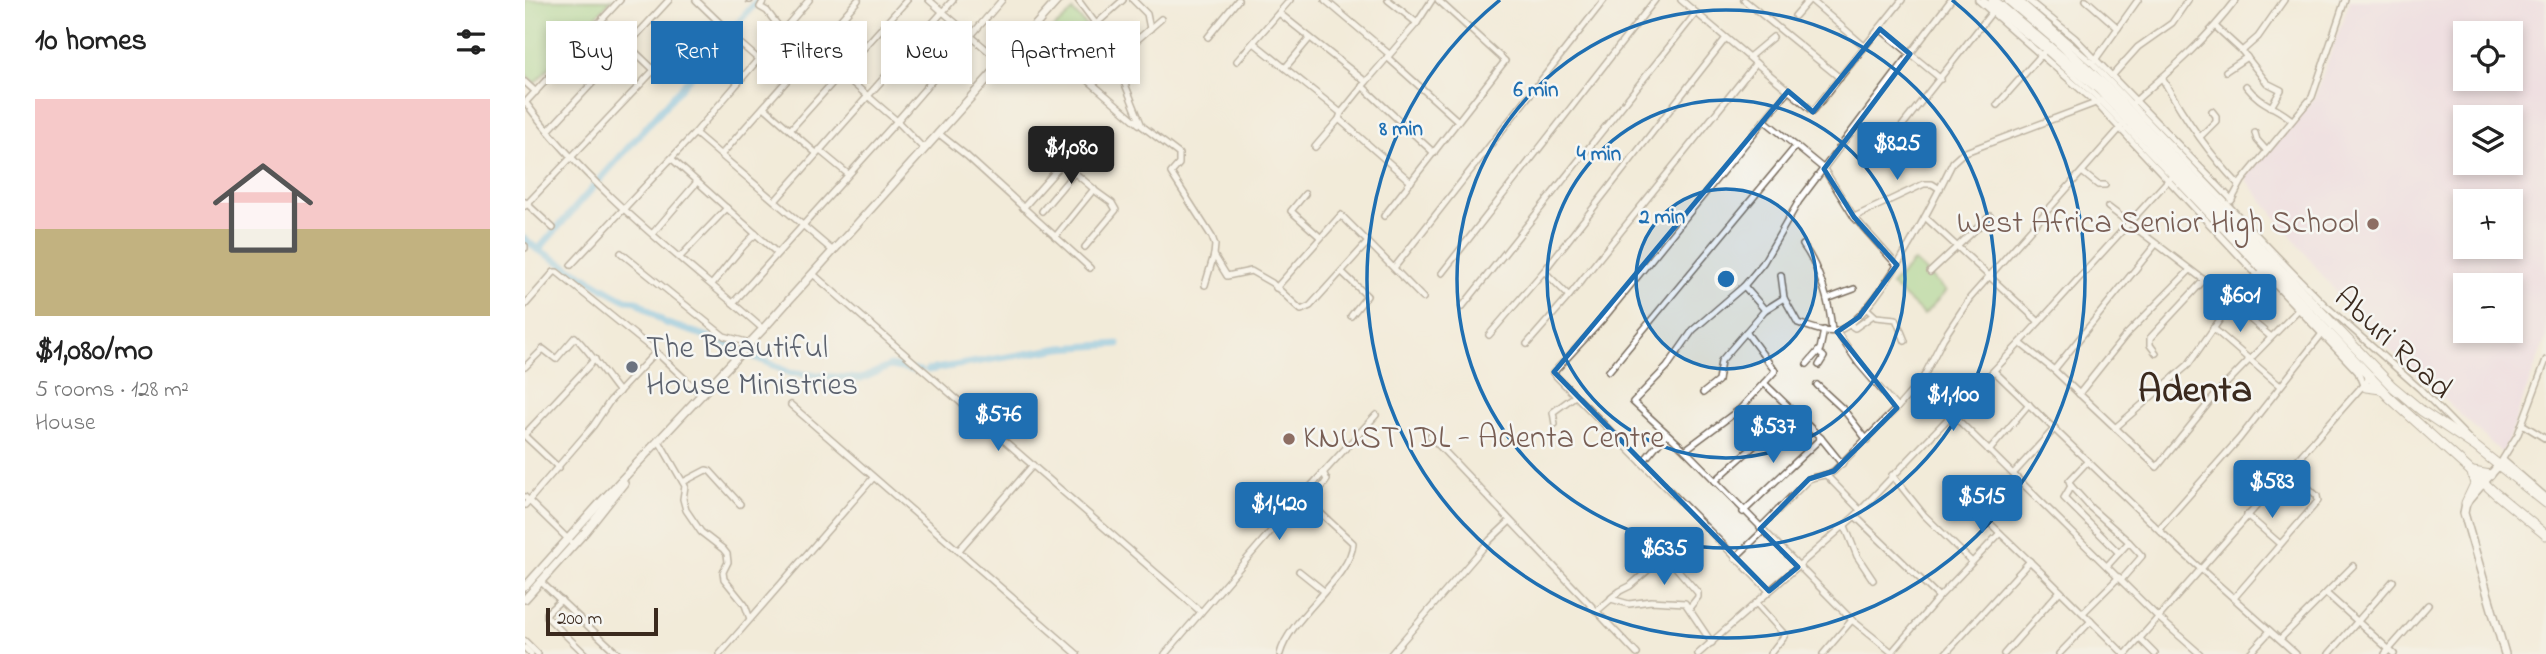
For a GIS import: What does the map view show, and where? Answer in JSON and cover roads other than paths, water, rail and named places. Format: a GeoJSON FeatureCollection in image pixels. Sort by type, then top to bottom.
{"type":"FeatureCollection","features":[{"type":"Feature","properties":{"kind":"highway","name":"Aburi Road"},"geometry":{"type":"LineString","coordinates":[[2009,0],[2103,84],[2231,208],[2371,379],[2476,447],[2485,454],[2494,471]]}},
{"type":"Feature","properties":{"kind":"highway"},"geometry":{"type":"LineString","coordinates":[[1993,7],[2059,54],[2099,89],[2312,320],[2381,389],[2471,472],[2475,484],[2466,503]]}},
{"type":"Feature","properties":{"kind":"highway"},"geometry":{"type":"LineString","coordinates":[[2039,25],[2053,28]]}},
{"type":"Feature","properties":{"kind":"highway"},"geometry":{"type":"LineString","coordinates":[[2059,54],[2063,65]]}},
{"type":"Feature","properties":{"kind":"highway"},"geometry":{"type":"LineString","coordinates":[[2471,472],[2494,471],[2546,503]]}},
{"type":"Feature","properties":{"kind":"highway"},"geometry":{"type":"LineString","coordinates":[[2494,471],[2495,493]]}},
{"type":"Feature","properties":{"kind":"highway"},"geometry":{"type":"LineString","coordinates":[[2474,494],[2485,489],[2495,493],[2546,535]]}},
{"type":"Feature","properties":{"kind":"main road"},"geometry":{"type":"LineString","coordinates":[[1039,21],[1058,0]]}},
{"type":"Feature","properties":{"kind":"main road"},"geometry":{"type":"LineString","coordinates":[[525,587],[608,504],[639,463],[764,329],[986,79]]}},
{"type":"Feature","properties":{"kind":"main road"},"geometry":{"type":"LineString","coordinates":[[2494,471],[2466,503],[2464,513],[2504,654]]}},
{"type":"Feature","properties":{"kind":"main road"},"geometry":{"type":"LineString","coordinates":[[525,599],[570,542]]}},
{"type":"Feature","properties":{"kind":"street"},"geometry":{"type":"LineString","coordinates":[[620,0],[526,103],[572,158],[601,187],[764,329]]}},
{"type":"Feature","properties":{"kind":"street"},"geometry":{"type":"LineString","coordinates":[[637,37],[669,0]]}},
{"type":"Feature","properties":{"kind":"street"},"geometry":{"type":"LineString","coordinates":[[696,0],[718,21]]}},
{"type":"Feature","properties":{"kind":"street"},"geometry":{"type":"LineString","coordinates":[[765,0],[760,7],[776,21]]}},
{"type":"Feature","properties":{"kind":"street"},"geometry":{"type":"LineString","coordinates":[[791,21],[809,0]]}},
{"type":"Feature","properties":{"kind":"street"},"geometry":{"type":"LineString","coordinates":[[840,21],[858,0]]}},
{"type":"Feature","properties":{"kind":"street"},"geometry":{"type":"LineString","coordinates":[[867,44],[907,0]]}},
{"type":"Feature","properties":{"kind":"street"},"geometry":{"type":"LineString","coordinates":[[929,0],[953,21]]}},
{"type":"Feature","properties":{"kind":"street"},"geometry":{"type":"LineString","coordinates":[[775,201],[953,0]]}},
{"type":"Feature","properties":{"kind":"street"},"geometry":{"type":"LineString","coordinates":[[972,36],[1002,0]]}},
{"type":"Feature","properties":{"kind":"street"},"geometry":{"type":"LineString","coordinates":[[1078,0],[1093,21]]}},
{"type":"Feature","properties":{"kind":"street"},"geometry":{"type":"LineString","coordinates":[[1103,21],[1123,0]]}},
{"type":"Feature","properties":{"kind":"street"},"geometry":{"type":"LineString","coordinates":[[1133,0],[1147,14],[1150,29]]}},
{"type":"Feature","properties":{"kind":"street"},"geometry":{"type":"LineString","coordinates":[[1208,37],[1238,0]]}},
{"type":"Feature","properties":{"kind":"street"},"geometry":{"type":"LineString","coordinates":[[1237,61],[1290,0]]}},
{"type":"Feature","properties":{"kind":"street"},"geometry":{"type":"LineString","coordinates":[[1325,0],[1458,121]]}},
{"type":"Feature","properties":{"kind":"street"},"geometry":{"type":"LineString","coordinates":[[1388,0],[1417,23]]}},
{"type":"Feature","properties":{"kind":"street"},"geometry":{"type":"LineString","coordinates":[[1315,147],[1364,84],[1417,23],[1432,0]]}},
{"type":"Feature","properties":{"kind":"street"},"geometry":{"type":"LineString","coordinates":[[1384,216],[1505,61],[1438,0]]}},
{"type":"Feature","properties":{"kind":"street"},"geometry":{"type":"LineString","coordinates":[[1394,268],[1604,0]]}},
{"type":"Feature","properties":{"kind":"street"},"geometry":{"type":"LineString","coordinates":[[1442,273],[1655,0]]}},
{"type":"Feature","properties":{"kind":"street"},"geometry":{"type":"LineString","coordinates":[[1681,0],[1813,111],[1902,0]]}},
{"type":"Feature","properties":{"kind":"street"},"geometry":{"type":"LineString","coordinates":[[1744,0],[1840,78]]}},
{"type":"Feature","properties":{"kind":"street"},"geometry":{"type":"LineString","coordinates":[[1795,16],[1810,0],[1864,46]]}},
{"type":"Feature","properties":{"kind":"street"},"geometry":{"type":"LineString","coordinates":[[1951,0],[1799,201],[1769,254],[1744,286],[1693,330],[1662,373],[1634,399],[1635,404],[1685,450],[1852,620],[1893,653],[1939,597],[2000,533]]}},
{"type":"Feature","properties":{"kind":"street"},"geometry":{"type":"LineString","coordinates":[[1980,0],[1993,7],[2099,102]]}},
{"type":"Feature","properties":{"kind":"street"},"geometry":{"type":"LineString","coordinates":[[2019,0],[2075,37],[2094,61]]}},
{"type":"Feature","properties":{"kind":"street"},"geometry":{"type":"LineString","coordinates":[[2028,0],[2053,28],[2110,77],[2325,305],[2420,389],[2476,447]]}},
{"type":"Feature","properties":{"kind":"street"},"geometry":{"type":"LineString","coordinates":[[2034,8],[2040,0]]}},
{"type":"Feature","properties":{"kind":"street"},"geometry":{"type":"LineString","coordinates":[[2087,0],[2118,28]]}},
{"type":"Feature","properties":{"kind":"street"},"geometry":{"type":"LineString","coordinates":[[2094,61],[2138,0]]}},
{"type":"Feature","properties":{"kind":"street"},"geometry":{"type":"LineString","coordinates":[[2110,77],[2138,47],[2169,25],[2188,0]]}},
{"type":"Feature","properties":{"kind":"street"},"geometry":{"type":"LineString","coordinates":[[2133,102],[2188,56],[2216,27],[2236,0]]}},
{"type":"Feature","properties":{"kind":"street"},"geometry":{"type":"LineString","coordinates":[[2226,71],[2258,37],[2284,0]]}},
{"type":"Feature","properties":{"kind":"street"},"geometry":{"type":"LineString","coordinates":[[2231,208],[2239,186],[2314,92],[2345,0]]}},
{"type":"Feature","properties":{"kind":"street"},"geometry":{"type":"LineString","coordinates":[[1887,145],[1941,79],[1993,7]]}},
{"type":"Feature","properties":{"kind":"street"},"geometry":{"type":"LineString","coordinates":[[1279,13],[1364,84],[1434,153]]}},
{"type":"Feature","properties":{"kind":"street"},"geometry":{"type":"LineString","coordinates":[[1462,307],[1696,13]]}},
{"type":"Feature","properties":{"kind":"street"},"geometry":{"type":"LineString","coordinates":[[1140,37],[1161,19]]}},
{"type":"Feature","properties":{"kind":"street"},"geometry":{"type":"LineString","coordinates":[[2216,27],[2244,54],[2267,83],[2281,90],[2271,107]]}},
{"type":"Feature","properties":{"kind":"street"},"geometry":{"type":"LineString","coordinates":[[1880,29],[1941,79]]}},
{"type":"Feature","properties":{"kind":"street"},"geometry":{"type":"LineString","coordinates":[[1749,57],[1773,37]]}},
{"type":"Feature","properties":{"kind":"street"},"geometry":{"type":"LineString","coordinates":[[972,38],[986,50]]}},
{"type":"Feature","properties":{"kind":"street"},"geometry":{"type":"LineString","coordinates":[[1285,68],[1310,38]]}},
{"type":"Feature","properties":{"kind":"street"},"geometry":{"type":"LineString","coordinates":[[1489,335],[1545,271],[1726,38]]}},
{"type":"Feature","properties":{"kind":"street"},"geometry":{"type":"LineString","coordinates":[[1254,43],[1340,116],[1411,182]]}},
{"type":"Feature","properties":{"kind":"street"},"geometry":{"type":"LineString","coordinates":[[743,45],[757,58]]}},
{"type":"Feature","properties":{"kind":"street"},"geometry":{"type":"LineString","coordinates":[[1953,488],[2125,654],[2371,379],[2358,372],[2321,335],[2312,320],[2260,273],[2171,178],[2151,163],[2123,126],[2063,65],[2043,52]]}},
{"type":"Feature","properties":{"kind":"street"},"geometry":{"type":"LineString","coordinates":[[1997,105],[2043,52]]}},
{"type":"Feature","properties":{"kind":"street"},"geometry":{"type":"LineString","coordinates":[[553,228],[526,204],[654,71],[637,54]]}},
{"type":"Feature","properties":{"kind":"street"},"geometry":{"type":"LineString","coordinates":[[571,265],[672,159],[757,60]]}},
{"type":"Feature","properties":{"kind":"street"},"geometry":{"type":"LineString","coordinates":[[1527,344],[1569,296],[1756,63]]}},
{"type":"Feature","properties":{"kind":"street"},"geometry":{"type":"LineString","coordinates":[[2162,78],[2190,126],[2219,165],[2239,186]]}},
{"type":"Feature","properties":{"kind":"street"},"geometry":{"type":"LineString","coordinates":[[525,82],[536,92]]}},
{"type":"Feature","properties":{"kind":"street"},"geometry":{"type":"LineString","coordinates":[[548,131],[593,84]]}},
{"type":"Feature","properties":{"kind":"street"},"geometry":{"type":"LineString","coordinates":[[721,155],[784,84]]}},
{"type":"Feature","properties":{"kind":"street"},"geometry":{"type":"LineString","coordinates":[[790,130],[831,84]]}},
{"type":"Feature","properties":{"kind":"street"},"geometry":{"type":"LineString","coordinates":[[853,84],[897,121],[924,149]]}},
{"type":"Feature","properties":{"kind":"street"},"geometry":{"type":"LineString","coordinates":[[733,303],[930,84]]}},
{"type":"Feature","properties":{"kind":"street"},"geometry":{"type":"LineString","coordinates":[[1093,84],[1179,154],[1179,164],[1171,173],[1215,245],[1205,285]]}},
{"type":"Feature","properties":{"kind":"street"},"geometry":{"type":"LineString","coordinates":[[1125,84],[1142,126]]}},
{"type":"Feature","properties":{"kind":"street"},"geometry":{"type":"LineString","coordinates":[[2246,86],[2259,101],[2281,111],[2292,120]]}},
{"type":"Feature","properties":{"kind":"street"},"geometry":{"type":"LineString","coordinates":[[1769,592],[1574,396],[1554,372],[1603,319],[1788,91]]}},
{"type":"Feature","properties":{"kind":"street"},"geometry":{"type":"LineString","coordinates":[[1781,275],[1784,298],[1798,323],[1835,332],[1850,325],[1866,308],[1897,265],[1953,162],[1972,148],[2099,102]]}},
{"type":"Feature","properties":{"kind":"street"},"geometry":{"type":"LineString","coordinates":[[764,107],[848,174]]}},
{"type":"Feature","properties":{"kind":"street"},"geometry":{"type":"LineString","coordinates":[[2200,137],[2216,121],[2212,111]]}},
{"type":"Feature","properties":{"kind":"street"},"geometry":{"type":"LineString","coordinates":[[1764,120],[1824,169],[1854,217],[1897,265]]}},
{"type":"Feature","properties":{"kind":"street"},"geometry":{"type":"LineString","coordinates":[[1735,558],[1809,479],[1827,477],[1897,408],[1923,378],[1959,314],[1989,274],[2123,126]]}},
{"type":"Feature","properties":{"kind":"street"},"geometry":{"type":"LineString","coordinates":[[695,133],[833,251]]}},
{"type":"Feature","properties":{"kind":"street"},"geometry":{"type":"LineString","coordinates":[[938,133],[1090,268]]}},
{"type":"Feature","properties":{"kind":"street"},"geometry":{"type":"LineString","coordinates":[[2255,133],[2257,140],[2266,150]]}},
{"type":"Feature","properties":{"kind":"street"},"geometry":{"type":"LineString","coordinates":[[1609,371],[1796,146]]}},
{"type":"Feature","properties":{"kind":"street"},"geometry":{"type":"LineString","coordinates":[[672,159],[777,253]]}},
{"type":"Feature","properties":{"kind":"street"},"geometry":{"type":"LineString","coordinates":[[1023,208],[1063,163],[1112,203],[1116,210],[1085,247]]}},
{"type":"Feature","properties":{"kind":"street"},"geometry":{"type":"LineString","coordinates":[[1042,211],[1075,172]]}},
{"type":"Feature","properties":{"kind":"street"},"geometry":{"type":"LineString","coordinates":[[2082,172],[2098,185],[2105,185]]}},
{"type":"Feature","properties":{"kind":"street"},"geometry":{"type":"LineString","coordinates":[[2171,178],[2184,184]]}},
{"type":"Feature","properties":{"kind":"street"},"geometry":{"type":"LineString","coordinates":[[1701,653],[1855,516],[1994,371],[2171,178]]}},
{"type":"Feature","properties":{"kind":"street"},"geometry":{"type":"LineString","coordinates":[[653,233],[697,182]]}},
{"type":"Feature","properties":{"kind":"street"},"geometry":{"type":"LineString","coordinates":[[1854,217],[1924,184],[1932,184],[1940,189]]}},
{"type":"Feature","properties":{"kind":"street"},"geometry":{"type":"LineString","coordinates":[[1055,237],[1094,190]]}},
{"type":"Feature","properties":{"kind":"street"},"geometry":{"type":"LineString","coordinates":[[1305,194],[1291,211],[1320,237]]}},
{"type":"Feature","properties":{"kind":"street"},"geometry":{"type":"LineString","coordinates":[[2108,207],[2204,280],[2271,337]]}},
{"type":"Feature","properties":{"kind":"street"},"geometry":{"type":"LineString","coordinates":[[681,257],[727,208]]}},
{"type":"Feature","properties":{"kind":"street"},"geometry":{"type":"LineString","coordinates":[[1276,288],[1341,215],[1423,298]]}},
{"type":"Feature","properties":{"kind":"street"},"geometry":{"type":"LineString","coordinates":[[1930,272],[1990,216]]}},
{"type":"Feature","properties":{"kind":"street"},"geometry":{"type":"LineString","coordinates":[[1925,217],[2039,322]]}},
{"type":"Feature","properties":{"kind":"street"},"geometry":{"type":"LineString","coordinates":[[712,284],[736,257],[741,247],[756,234]]}},
{"type":"Feature","properties":{"kind":"street"},"geometry":{"type":"LineString","coordinates":[[1214,255],[1227,276],[1251,271],[1301,310],[1306,310],[1368,242]]}},
{"type":"Feature","properties":{"kind":"street"},"geometry":{"type":"LineString","coordinates":[[2054,370],[2156,244]]}},
{"type":"Feature","properties":{"kind":"street"},"geometry":{"type":"LineString","coordinates":[[1803,245],[1810,255],[1827,299],[1835,332],[1897,408]]}},
{"type":"Feature","properties":{"kind":"street"},"geometry":{"type":"LineString","coordinates":[[621,253],[724,336],[750,343]]}},
{"type":"Feature","properties":{"kind":"street"},"geometry":{"type":"LineString","coordinates":[[2253,257],[2260,273]]}},
{"type":"Feature","properties":{"kind":"street"},"geometry":{"type":"LineString","coordinates":[[2079,394],[2126,335],[2190,270]]}},
{"type":"Feature","properties":{"kind":"street"},"geometry":{"type":"LineString","coordinates":[[1545,271],[1569,296]]}},
{"type":"Feature","properties":{"kind":"street"},"geometry":{"type":"LineString","coordinates":[[525,305],[554,272],[558,272],[656,352],[702,395]]}},
{"type":"Feature","properties":{"kind":"street"},"geometry":{"type":"LineString","coordinates":[[1342,272],[1367,296],[1351,316]]}},
{"type":"Feature","properties":{"kind":"street"},"geometry":{"type":"LineString","coordinates":[[2115,428],[2188,365],[2213,328],[2260,273]]}},
{"type":"Feature","properties":{"kind":"street"},"geometry":{"type":"LineString","coordinates":[[813,274],[1201,612]]}},
{"type":"Feature","properties":{"kind":"street"},"geometry":{"type":"LineString","coordinates":[[2156,353],[2150,338],[2204,280]]}},
{"type":"Feature","properties":{"kind":"street"},"geometry":{"type":"LineString","coordinates":[[1744,286],[1765,310]]}},
{"type":"Feature","properties":{"kind":"street"},"geometry":{"type":"LineString","coordinates":[[1827,299],[1854,289]]}},
{"type":"Feature","properties":{"kind":"street"},"geometry":{"type":"LineString","coordinates":[[1703,393],[1718,381],[1721,361],[1765,310],[1784,298]]}},
{"type":"Feature","properties":{"kind":"street"},"geometry":{"type":"LineString","coordinates":[[1866,308],[1873,316]]}},
{"type":"Feature","properties":{"kind":"street"},"geometry":{"type":"LineString","coordinates":[[2020,343],[2054,370],[2153,465],[2158,466],[2217,393],[2298,310]]}},
{"type":"Feature","properties":{"kind":"street"},"geometry":{"type":"LineString","coordinates":[[1850,325],[1855,328],[1873,316],[1896,318],[1905,341]]}},
{"type":"Feature","properties":{"kind":"street"},"geometry":{"type":"LineString","coordinates":[[2213,328],[2280,386]]}},
{"type":"Feature","properties":{"kind":"street"},"geometry":{"type":"LineString","coordinates":[[1807,364],[1823,344],[1824,330]]}},
{"type":"Feature","properties":{"kind":"street"},"geometry":{"type":"LineString","coordinates":[[1685,450],[1740,410],[1775,371],[1746,332]]}},
{"type":"Feature","properties":{"kind":"street"},"geometry":{"type":"LineString","coordinates":[[2159,529],[2239,439],[2321,335]]}},
{"type":"Feature","properties":{"kind":"street"},"geometry":{"type":"LineString","coordinates":[[525,367],[541,349],[555,359],[575,337],[619,392]]}},
{"type":"Feature","properties":{"kind":"street"},"geometry":{"type":"LineString","coordinates":[[570,542],[526,501],[559,468],[619,392],[656,352]]}},
{"type":"Feature","properties":{"kind":"street"},"geometry":{"type":"LineString","coordinates":[[1818,352],[1824,357],[1819,365]]}},
{"type":"Feature","properties":{"kind":"street"},"geometry":{"type":"LineString","coordinates":[[559,468],[525,435],[595,359]]}},
{"type":"Feature","properties":{"kind":"street"},"geometry":{"type":"LineString","coordinates":[[2546,360],[2522,424],[2494,471],[2546,497]]}},
{"type":"Feature","properties":{"kind":"street"},"geometry":{"type":"LineString","coordinates":[[1994,371],[2201,570],[2296,654]]}},
{"type":"Feature","properties":{"kind":"street"},"geometry":{"type":"LineString","coordinates":[[1923,378],[1989,451],[2199,654]]}},
{"type":"Feature","properties":{"kind":"street"},"geometry":{"type":"LineString","coordinates":[[2538,380],[2546,386]]}},
{"type":"Feature","properties":{"kind":"street"},"geometry":{"type":"LineString","coordinates":[[1764,383],[1821,438],[1842,464]]}},
{"type":"Feature","properties":{"kind":"street"},"geometry":{"type":"LineString","coordinates":[[1817,385],[1843,409],[1867,440]]}},
{"type":"Feature","properties":{"kind":"street"},"geometry":{"type":"LineString","coordinates":[[1555,424],[1553,412],[1574,396]]}},
{"type":"Feature","properties":{"kind":"street"},"geometry":{"type":"LineString","coordinates":[[1989,451],[2029,404]]}},
{"type":"Feature","properties":{"kind":"street"},"geometry":{"type":"LineString","coordinates":[[791,405],[1077,654]]}},
{"type":"Feature","properties":{"kind":"street"},"geometry":{"type":"LineString","coordinates":[[1716,481],[1792,412]]}},
{"type":"Feature","properties":{"kind":"street"},"geometry":{"type":"LineString","coordinates":[[1165,654],[1375,415]]}},
{"type":"Feature","properties":{"kind":"street"},"geometry":{"type":"LineString","coordinates":[[2522,424],[2546,439]]}},
{"type":"Feature","properties":{"kind":"street"},"geometry":{"type":"LineString","coordinates":[[2013,474],[2055,428]]}},
{"type":"Feature","properties":{"kind":"street"},"geometry":{"type":"LineString","coordinates":[[1641,464],[1666,435]]}},
{"type":"Feature","properties":{"kind":"street"},"geometry":{"type":"LineString","coordinates":[[1430,436],[1637,654]]}},
{"type":"Feature","properties":{"kind":"street"},"geometry":{"type":"LineString","coordinates":[[1743,512],[1821,438]]}},
{"type":"Feature","properties":{"kind":"street"},"geometry":{"type":"LineString","coordinates":[[659,441],[683,482],[686,510],[705,537],[725,551],[728,558],[723,572],[724,579],[745,605],[750,619]]}},
{"type":"Feature","properties":{"kind":"street"},"geometry":{"type":"LineString","coordinates":[[2083,613],[2142,556],[2071,486],[2069,481],[2088,461]]}},
{"type":"Feature","properties":{"kind":"street"},"geometry":{"type":"LineString","coordinates":[[959,550],[1033,465]]}},
{"type":"Feature","properties":{"kind":"street"},"geometry":{"type":"LineString","coordinates":[[683,482],[706,470],[710,471],[740,504]]}},
{"type":"Feature","properties":{"kind":"street"},"geometry":{"type":"LineString","coordinates":[[2234,598],[2318,501],[2317,496],[2288,470]]}},
{"type":"Feature","properties":{"kind":"street"},"geometry":{"type":"LineString","coordinates":[[1280,654],[1282,645],[1298,622],[1335,580],[1353,550],[1353,543],[1313,506],[1314,498],[1328,480],[1323,472]]}},
{"type":"Feature","properties":{"kind":"street"},"geometry":{"type":"LineString","coordinates":[[1892,475],[1924,515],[1972,562]]}},
{"type":"Feature","properties":{"kind":"street"},"geometry":{"type":"LineString","coordinates":[[1827,477],[1860,510]]}},
{"type":"Feature","properties":{"kind":"street"},"geometry":{"type":"LineString","coordinates":[[720,654],[873,478]]}},
{"type":"Feature","properties":{"kind":"street"},"geometry":{"type":"LineString","coordinates":[[2071,486],[2064,496],[2066,500],[2119,553]]}},
{"type":"Feature","properties":{"kind":"street"},"geometry":{"type":"LineString","coordinates":[[2247,515],[2280,544]]}},
{"type":"Feature","properties":{"kind":"street"},"geometry":{"type":"LineString","coordinates":[[1855,516],[1939,597]]}},
{"type":"Feature","properties":{"kind":"street"},"geometry":{"type":"LineString","coordinates":[[1391,654],[1490,540],[1510,521]]}},
{"type":"Feature","properties":{"kind":"street"},"geometry":{"type":"LineString","coordinates":[[1845,526],[1857,555],[1873,580]]}},
{"type":"Feature","properties":{"kind":"street"},"geometry":{"type":"LineString","coordinates":[[1654,538],[1698,593],[1690,607]]}},
{"type":"Feature","properties":{"kind":"street"},"geometry":{"type":"LineString","coordinates":[[2107,566],[2129,542]]}},
{"type":"Feature","properties":{"kind":"street"},"geometry":{"type":"LineString","coordinates":[[1741,552],[1741,564]]}},
{"type":"Feature","properties":{"kind":"street"},"geometry":{"type":"LineString","coordinates":[[1597,611],[1665,555]]}},
{"type":"Feature","properties":{"kind":"street"},"geometry":{"type":"LineString","coordinates":[[1945,654],[2031,561]]}},
{"type":"Feature","properties":{"kind":"street"},"geometry":{"type":"LineString","coordinates":[[2280,639],[2353,566]]}},
{"type":"Feature","properties":{"kind":"street"},"geometry":{"type":"LineString","coordinates":[[1299,571],[1324,592]]}},
{"type":"Feature","properties":{"kind":"street"},"geometry":{"type":"LineString","coordinates":[[540,581],[618,654]]}},
{"type":"Feature","properties":{"kind":"street"},"geometry":{"type":"LineString","coordinates":[[2329,654],[2393,581]]}},
{"type":"Feature","properties":{"kind":"street"},"geometry":{"type":"LineString","coordinates":[[2004,654],[2060,591]]}},
{"type":"Feature","properties":{"kind":"street"},"geometry":{"type":"LineString","coordinates":[[2327,594],[2389,652],[2428,605]]}},
{"type":"Feature","properties":{"kind":"street"},"geometry":{"type":"LineString","coordinates":[[1611,599],[1629,604],[1671,601],[1685,603],[1712,643]]}},
{"type":"Feature","properties":{"kind":"street"},"geometry":{"type":"LineString","coordinates":[[561,600],[547,613],[547,617],[585,654]]}},
{"type":"Feature","properties":{"kind":"street"},"geometry":{"type":"LineString","coordinates":[[1757,604],[1785,635],[1770,654]]}},
{"type":"Feature","properties":{"kind":"street"},"geometry":{"type":"LineString","coordinates":[[1825,653],[1852,620]]}},
{"type":"Feature","properties":{"kind":"street"},"geometry":{"type":"LineString","coordinates":[[2059,654],[2091,621]]}},
{"type":"Feature","properties":{"kind":"street"},"geometry":{"type":"LineString","coordinates":[[2249,654],[2270,631]]}},
{"type":"Feature","properties":{"kind":"street"},"geometry":{"type":"LineString","coordinates":[[2140,639],[2155,654]]}},
{"type":"Feature","properties":{"kind":"street"},"geometry":{"type":"LineString","coordinates":[[525,641],[538,654]]}},
{"type":"Feature","properties":{"kind":"street"},"geometry":{"type":"LineString","coordinates":[[525,648],[531,654]]}},
{"type":"Feature","properties":{"kind":"waterway"},"geometry":{"type":"LineString","coordinates":[[525,239],[538,250],[758,0]]}},
{"type":"Feature","properties":{"kind":"waterway"},"geometry":{"type":"LineString","coordinates":[[537,249],[626,300],[637,301],[665,323],[722,341],[739,350]]}},
{"type":"Feature","properties":{"kind":"waterway"},"geometry":{"type":"LineString","coordinates":[[928,370],[1061,348],[1118,344]]}},
{"type":"Feature","properties":{"kind":"waterway"},"geometry":{"type":"LineString","coordinates":[[746,353],[790,373],[861,379],[890,366],[920,371]]}},
{"type":"Feature","properties":{"kind":"place","name":"West Africa Senior High School"},"geometry":{"type":"Point","coordinates":[2373,224]}},
{"type":"Feature","properties":{"kind":"place","name":"The Beautiful House Ministries"},"geometry":{"type":"Point","coordinates":[632,367]}},
{"type":"Feature","properties":{"kind":"place","name":"KNUST IDL - Adenta Centre"},"geometry":{"type":"Point","coordinates":[1289,439]}},
{"type":"Feature","properties":{"kind":"district","name":"Adenta"},"geometry":{"type":"Point","coordinates":[2195,392]}}]}
